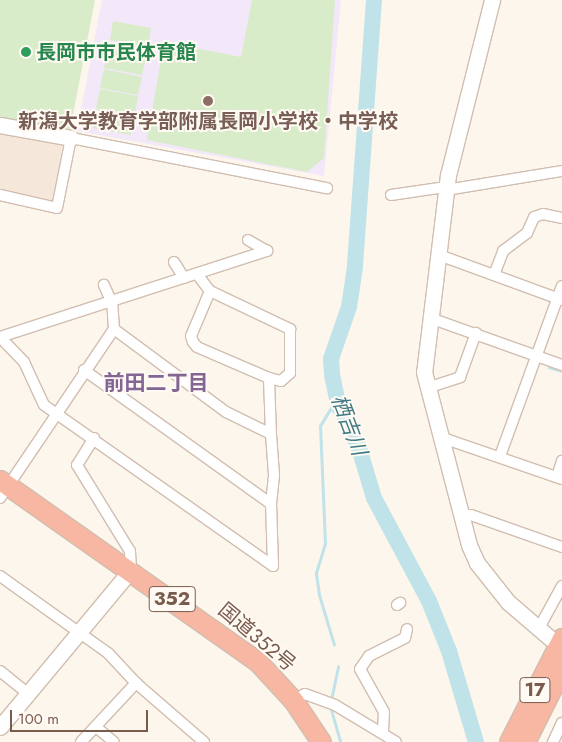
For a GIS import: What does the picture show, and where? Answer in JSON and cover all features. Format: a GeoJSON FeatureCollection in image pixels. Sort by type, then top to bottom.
{"type":"FeatureCollection","features":[{"type":"Feature","properties":{"kind":"highway","name":"国道352号"},"geometry":{"type":"LineString","coordinates":[[3,488],[130,570],[257,661],[293,700],[321,742]]}},
{"type":"Feature","properties":{"kind":"highway","name":"17"},"geometry":{"type":"LineString","coordinates":[[509,742],[557,639]]}},
{"type":"Feature","properties":{"kind":"highway","name":"17"},"geometry":{"type":"LineString","coordinates":[[524,742],[562,668]]}},
{"type":"Feature","properties":{"kind":"street"},"geometry":{"type":"LineString","coordinates":[[492,0],[446,188],[439,255],[424,353],[427,388],[477,563],[508,602],[539,628],[557,639]]}},
{"type":"Feature","properties":{"kind":"street"},"geometry":{"type":"LineString","coordinates":[[0,125],[327,188]]}},
{"type":"Feature","properties":{"kind":"street"},"geometry":{"type":"LineString","coordinates":[[0,195],[57,208],[70,138]]}},
{"type":"Feature","properties":{"kind":"street"},"geometry":{"type":"LineString","coordinates":[[391,195],[562,171]]}},
{"type":"Feature","properties":{"kind":"street"},"geometry":{"type":"LineString","coordinates":[[494,275],[503,250],[527,233],[534,217],[543,214],[562,218]]}},
{"type":"Feature","properties":{"kind":"street"},"geometry":{"type":"LineString","coordinates":[[248,240],[267,250],[0,337],[24,362],[44,405],[56,411],[273,566],[271,504],[274,475],[269,378]]}},
{"type":"Feature","properties":{"kind":"street"},"geometry":{"type":"LineString","coordinates":[[439,255],[560,299]]}},
{"type":"Feature","properties":{"kind":"street"},"geometry":{"type":"LineString","coordinates":[[174,262],[184,278]]}},
{"type":"Feature","properties":{"kind":"street"},"geometry":{"type":"LineString","coordinates":[[197,274],[210,291],[290,329],[290,373],[281,380],[269,378],[197,346],[193,342],[191,336],[210,291]]}},
{"type":"Feature","properties":{"kind":"street"},"geometry":{"type":"LineString","coordinates":[[3,488],[114,329],[112,302],[104,285]]}},
{"type":"Feature","properties":{"kind":"street"},"geometry":{"type":"LineString","coordinates":[[500,456],[536,356],[560,299],[562,286]]}},
{"type":"Feature","properties":{"kind":"street"},"geometry":{"type":"LineString","coordinates":[[430,318],[562,365]]}},
{"type":"Feature","properties":{"kind":"street"},"geometry":{"type":"LineString","coordinates":[[114,329],[226,412],[271,434]]}},
{"type":"Feature","properties":{"kind":"street"},"geometry":{"type":"LineString","coordinates":[[427,388],[460,377],[476,333]]}},
{"type":"Feature","properties":{"kind":"street"},"geometry":{"type":"LineString","coordinates":[[84,370],[271,504]]}},
{"type":"Feature","properties":{"kind":"street"},"geometry":{"type":"LineString","coordinates":[[440,437],[500,456],[559,478],[562,461]]}},
{"type":"Feature","properties":{"kind":"street"},"geometry":{"type":"LineString","coordinates":[[0,726],[130,570],[130,551],[77,465],[94,438]]}},
{"type":"Feature","properties":{"kind":"street"},"geometry":{"type":"LineString","coordinates":[[462,515],[471,515],[562,547]]}},
{"type":"Feature","properties":{"kind":"street"},"geometry":{"type":"LineString","coordinates":[[0,576],[108,653],[136,683],[204,742]]}},
{"type":"Feature","properties":{"kind":"street"},"geometry":{"type":"LineString","coordinates":[[539,628],[562,586]]}},
{"type":"Feature","properties":{"kind":"street"},"geometry":{"type":"LineString","coordinates":[[383,732],[384,712],[360,669],[369,656],[405,638],[407,629]]}},
{"type":"Feature","properties":{"kind":"street"},"geometry":{"type":"LineString","coordinates":[[0,671],[28,694]]}},
{"type":"Feature","properties":{"kind":"street"},"geometry":{"type":"LineString","coordinates":[[81,742],[136,683]]}},
{"type":"Feature","properties":{"kind":"street"},"geometry":{"type":"LineString","coordinates":[[293,700],[305,694],[331,704],[383,732],[396,742]]}},
{"type":"Feature","properties":{"kind":"street"},"geometry":{"type":"LineString","coordinates":[[553,742],[562,723]]}},
{"type":"Feature","properties":{"kind":"street"},"geometry":{"type":"LineString","coordinates":[[96,727],[114,742]]}},
{"type":"Feature","properties":{"kind":"shaded area","name":"新潟大学教育学部附属長岡小学校・中学校"},"geometry":{"type":"Polygon","coordinates":[[[102,0],[341,0],[324,176],[77,131],[102,0]]]}},
{"type":"Feature","properties":{"kind":"shaded area"},"geometry":{"type":"Polygon","coordinates":[[[0,130],[63,142],[53,202],[0,192],[0,130]]]}},
{"type":"Feature","properties":{"kind":"green space"},"geometry":{"type":"Polygon","coordinates":[[[0,0],[95,0],[70,130],[0,117],[0,0]]]}},
{"type":"Feature","properties":{"kind":"green space","name":"新潟大学教育学部附属長岡小学校・中学校"},"geometry":{"type":"Polygon","coordinates":[[[252,0],[335,0],[324,158],[307,172],[147,140],[164,42],[241,57],[252,0]]]}},
{"type":"Feature","properties":{"kind":"green space"},"geometry":{"type":"Polygon","coordinates":[[[113,21],[151,28],[148,47],[110,40],[113,21]]]}},
{"type":"Feature","properties":{"kind":"green space"},"geometry":{"type":"Polygon","coordinates":[[[108,49],[146,57],[142,75],[104,68],[108,49]]]}},
{"type":"Feature","properties":{"kind":"green space"},"geometry":{"type":"Polygon","coordinates":[[[104,69],[142,77],[138,95],[100,88],[104,69]]]}},
{"type":"Feature","properties":{"kind":"green space"},"geometry":{"type":"Polygon","coordinates":[[[100,89],[138,96],[135,115],[96,108],[100,89]]]}},
{"type":"Feature","properties":{"kind":"green space"},"geometry":{"type":"Polygon","coordinates":[[[96,109],[135,116],[131,135],[93,128],[96,109]]]}},
{"type":"Feature","properties":{"kind":"waterway","name":"栖吉川"},"geometry":{"type":"LineString","coordinates":[[374,0],[355,267],[349,307],[331,359],[332,375],[339,407],[359,448],[374,498],[429,601],[449,651],[476,742]]}},
{"type":"Feature","properties":{"kind":"waterway"},"geometry":{"type":"LineString","coordinates":[[549,367],[562,371]]}},
{"type":"Feature","properties":{"kind":"waterway"},"geometry":{"type":"LineString","coordinates":[[334,645],[319,595],[316,573],[325,544],[320,426],[338,396]]}},
{"type":"Feature","properties":{"kind":"waterway"},"geometry":{"type":"LineString","coordinates":[[331,700],[338,667]]}},
{"type":"Feature","properties":{"kind":"waterway"},"geometry":{"type":"LineString","coordinates":[[331,708],[341,742]]}},
{"type":"Feature","properties":{"kind":"place","name":"長岡市市民体育館"},"geometry":{"type":"Point","coordinates":[26,52]}},
{"type":"Feature","properties":{"kind":"place","name":"新潟大学教育学部附属長岡小学校・中学校"},"geometry":{"type":"Point","coordinates":[208,101]}},
{"type":"Feature","properties":{"kind":"district","name":"前田二丁目"},"geometry":{"type":"Point","coordinates":[156,383]}}]}
